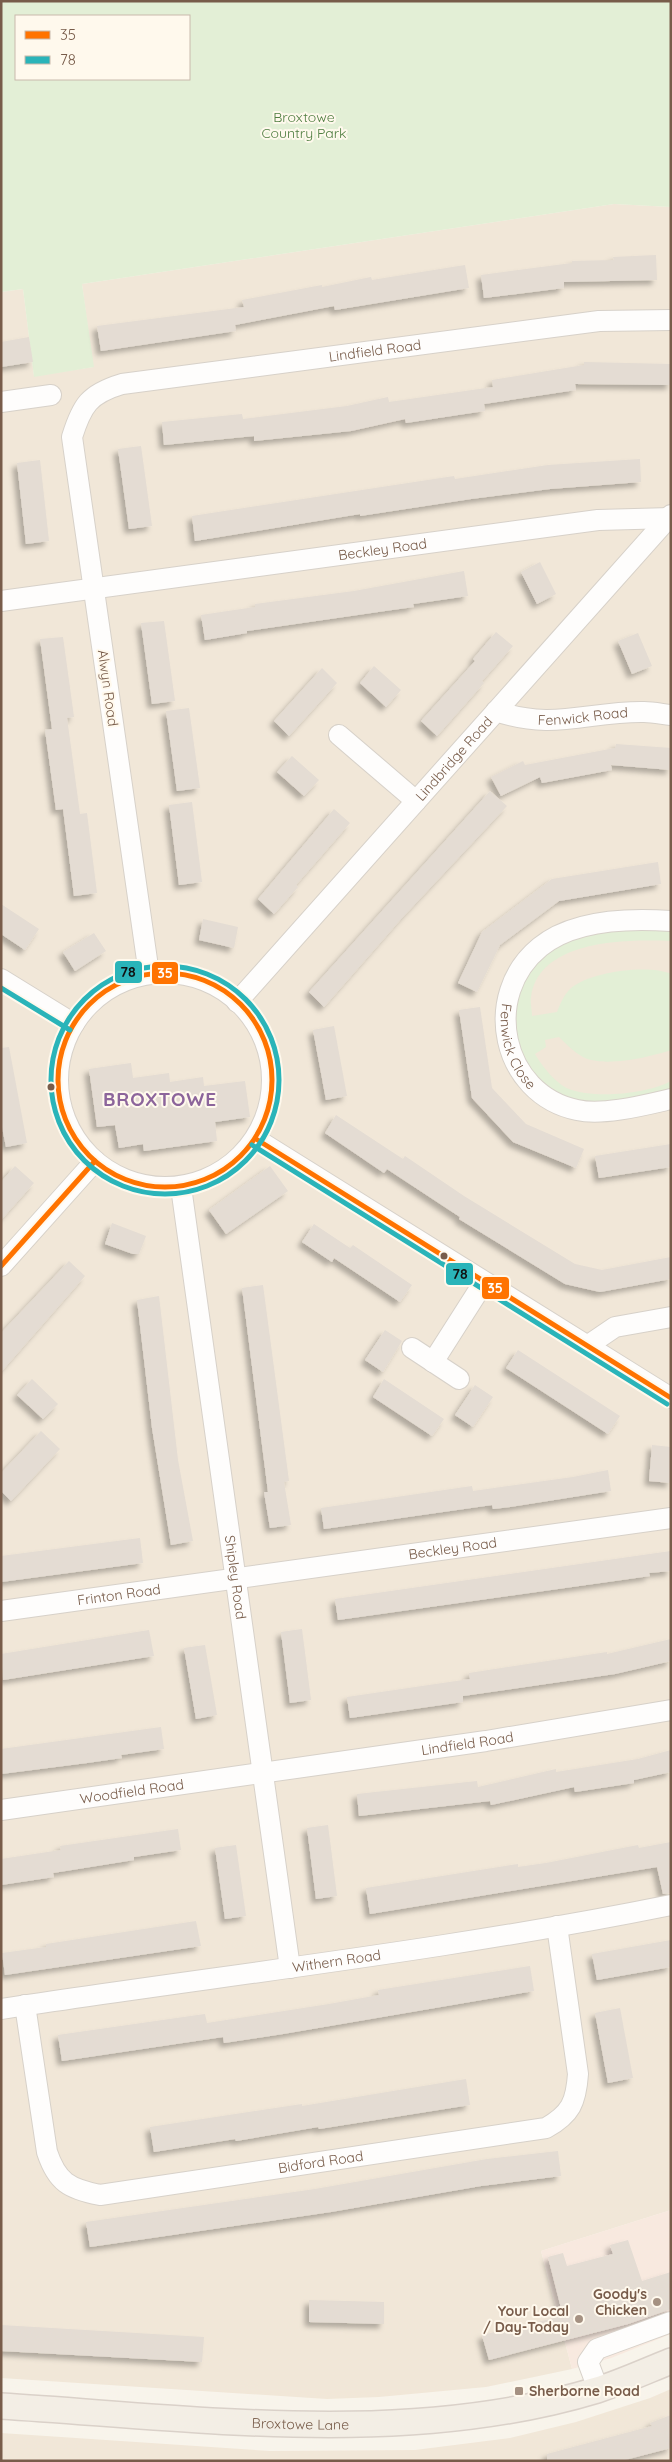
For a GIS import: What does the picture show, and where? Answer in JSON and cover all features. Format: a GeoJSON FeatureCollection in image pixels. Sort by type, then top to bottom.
{"type":"FeatureCollection","features":[{"type":"Feature","properties":{"kind":"main road","name":"Broxtowe Lane"},"geometry":{"type":"LineString","coordinates":[[1,2406],[290,2424],[410,2422],[503,2411],[598,2390],[671,2361]]}},
{"type":"Feature","properties":{"kind":"street","name":"Lindfield Road"},"geometry":{"type":"LineString","coordinates":[[85,405],[94,395],[122,384],[600,322],[671,320]]}},
{"type":"Feature","properties":{"kind":"street"},"geometry":{"type":"LineString","coordinates":[[1,402],[51,395]]}},
{"type":"Feature","properties":{"kind":"street","name":"Alwyn Road"},"geometry":{"type":"LineString","coordinates":[[85,405],[72,437],[150,974]]}},
{"type":"Feature","properties":{"kind":"street","name":"Beckley Road"},"geometry":{"type":"LineString","coordinates":[[94,588],[598,520],[670,517]]}},
{"type":"Feature","properties":{"kind":"street","name":"Lindbridge Road"},"geometry":{"type":"LineString","coordinates":[[237,1002],[670,517]]}},
{"type":"Feature","properties":{"kind":"street"},"geometry":{"type":"LineString","coordinates":[[1,601],[94,588]]}},
{"type":"Feature","properties":{"kind":"street","name":"Fenwick Road"},"geometry":{"type":"LineString","coordinates":[[496,711],[513,717],[546,722],[644,712],[671,715]]}},
{"type":"Feature","properties":{"kind":"street"},"geometry":{"type":"LineString","coordinates":[[339,735],[416,801]]}},
{"type":"Feature","properties":{"kind":"street","name":"Fenwick Close"},"geometry":{"type":"LineString","coordinates":[[671,921],[647,919],[581,927],[557,936],[540,947],[524,963],[511,984],[504,1028],[515,1065],[538,1090],[558,1104],[578,1110],[600,1111],[646,1105],[671,1099]]}},
{"type":"Feature","properties":{"kind":"street"},"geometry":{"type":"LineString","coordinates":[[150,974],[173,974],[200,979],[222,990],[237,1002],[260,1030],[272,1066],[271,1098],[265,1120],[256,1139],[234,1164],[210,1178],[181,1187],[157,1188],[132,1183],[95,1161],[78,1143],[63,1113],[58,1072],[62,1048],[74,1024],[94,1000],[117,984],[150,974]]}},
{"type":"Feature","properties":{"kind":"street"},"geometry":{"type":"LineString","coordinates":[[1,979],[74,1024]]}},
{"type":"Feature","properties":{"kind":"street"},"geometry":{"type":"LineString","coordinates":[[256,1139],[671,1398]]}},
{"type":"Feature","properties":{"kind":"street"},"geometry":{"type":"LineString","coordinates":[[1,1266],[95,1161]]}},
{"type":"Feature","properties":{"kind":"street","name":"Shipley Road"},"geometry":{"type":"LineString","coordinates":[[181,1187],[290,1968]]}},
{"type":"Feature","properties":{"kind":"street"},"geometry":{"type":"LineString","coordinates":[[433,1362],[484,1282]]}},
{"type":"Feature","properties":{"kind":"street"},"geometry":{"type":"LineString","coordinates":[[587,1346],[615,1327],[671,1317]]}},
{"type":"Feature","properties":{"kind":"street"},"geometry":{"type":"LineString","coordinates":[[412,1348],[459,1379]]}},
{"type":"Feature","properties":{"kind":"street","name":"Beckley Road"},"geometry":{"type":"LineString","coordinates":[[235,1578],[671,1518]]}},
{"type":"Feature","properties":{"kind":"street","name":"Frinton Road"},"geometry":{"type":"LineString","coordinates":[[1,1611],[235,1578]]}},
{"type":"Feature","properties":{"kind":"street","name":"Lindfield Road"},"geometry":{"type":"LineString","coordinates":[[262,1771],[486,1741],[671,1710]]}},
{"type":"Feature","properties":{"kind":"street","name":"Woodfield Road"},"geometry":{"type":"LineString","coordinates":[[1,1810],[262,1771]]}},
{"type":"Feature","properties":{"kind":"street","name":"Withern Road"},"geometry":{"type":"LineString","coordinates":[[1,2009],[290,1968],[671,1906]]}},
{"type":"Feature","properties":{"kind":"street","name":"Bidford Road"},"geometry":{"type":"LineString","coordinates":[[26,2005],[47,2152],[53,2169],[65,2183],[81,2191],[100,2195],[546,2128],[561,2120],[571,2108],[577,2093],[578,2074],[557,1926]]}},
{"type":"Feature","properties":{"kind":"street"},"geometry":{"type":"LineString","coordinates":[[598,2390],[588,2362],[597,2349],[671,2322]]}},
{"type":"Feature","properties":{"kind":"shaded area"},"geometry":{"type":"Polygon","coordinates":[[[614,204],[671,207],[671,2210],[541,2251],[572,2369],[486,2387],[379,2397],[327,2399],[1,2378],[1,292],[23,289],[34,376],[93,367],[82,284],[614,204]]]}},
{"type":"Feature","properties":{"kind":"shaded area"},"geometry":{"type":"Polygon","coordinates":[[[671,2210],[671,2334],[611,2358],[572,2369],[541,2251],[671,2210]]]}},
{"type":"Feature","properties":{"kind":"shaded area"},"geometry":{"type":"Polygon","coordinates":[[[671,2389],[671,2461],[1,2461],[1,2433],[270,2451],[415,2450],[510,2438],[576,2422],[650,2398],[671,2389]]]}},
{"type":"Feature","properties":{"kind":"green space","name":"Broxtowe Country Park"},"geometry":{"type":"Polygon","coordinates":[[[1,1],[671,1],[671,207],[614,204],[82,284],[94,367],[34,377],[23,289],[1,292],[1,1]]]}},
{"type":"Feature","properties":{"kind":"green space"},"geometry":{"type":"Polygon","coordinates":[[[621,928],[671,928],[671,941],[653,940],[610,943],[567,953],[550,964],[538,978],[531,997],[532,1016],[557,1012],[562,1000],[570,989],[591,978],[619,971],[661,971],[671,974],[671,1050],[651,1056],[603,1062],[583,1057],[559,1037],[545,1040],[546,1047],[535,1054],[554,1079],[569,1089],[592,1094],[621,1094],[649,1089],[671,1081],[671,1092],[615,1102],[580,1102],[561,1096],[535,1076],[526,1066],[513,1025],[519,992],[529,971],[541,957],[561,943],[621,928]]]}},
{"type":"Feature","properties":{"kind":"building"},"geometry":{"type":"Polygon","coordinates":[[[656,255],[657,280],[564,282],[564,288],[484,298],[481,275],[572,263],[572,261],[614,260],[613,257],[656,255]]]}},
{"type":"Feature","properties":{"kind":"building"},"geometry":{"type":"Polygon","coordinates":[[[465,265],[469,288],[335,310],[334,306],[235,325],[236,331],[101,351],[97,326],[244,307],[242,300],[371,277],[372,280],[465,265]]]}},
{"type":"Feature","properties":{"kind":"building"},"geometry":{"type":"Polygon","coordinates":[[[29,337],[33,362],[1,367],[1,342],[29,337]]]}},
{"type":"Feature","properties":{"kind":"building"},"geometry":{"type":"Polygon","coordinates":[[[584,362],[671,364],[671,385],[575,384],[576,390],[484,404],[485,411],[406,423],[405,419],[351,431],[254,441],[254,436],[164,445],[162,422],[242,414],[243,419],[347,406],[388,397],[389,402],[493,387],[492,380],[584,365],[584,362]]]}},
{"type":"Feature","properties":{"kind":"building"},"geometry":{"type":"Polygon","coordinates":[[[141,446],[152,526],[129,529],[118,449],[141,446]]]}},
{"type":"Feature","properties":{"kind":"building"},"geometry":{"type":"Polygon","coordinates":[[[640,459],[641,482],[550,489],[471,499],[360,516],[360,514],[195,541],[192,516],[454,476],[455,479],[548,465],[640,459]]]}},
{"type":"Feature","properties":{"kind":"building"},"geometry":{"type":"Polygon","coordinates":[[[40,460],[49,541],[26,544],[17,463],[40,460]]]}},
{"type":"Feature","properties":{"kind":"building"},"geometry":{"type":"Polygon","coordinates":[[[540,562],[556,594],[537,604],[521,572],[540,562]]]}},
{"type":"Feature","properties":{"kind":"building"},"geometry":{"type":"Polygon","coordinates":[[[464,571],[468,596],[413,604],[414,607],[247,631],[247,633],[205,640],[201,615],[255,607],[255,604],[354,591],[464,571]]]}},
{"type":"Feature","properties":{"kind":"building"},"geometry":{"type":"Polygon","coordinates":[[[164,621],[175,701],[152,704],[141,623],[164,621]]]}},
{"type":"Feature","properties":{"kind":"building"},"geometry":{"type":"Polygon","coordinates":[[[496,632],[513,646],[482,681],[484,683],[437,736],[421,721],[475,661],[473,659],[496,632]]]}},
{"type":"Feature","properties":{"kind":"building"},"geometry":{"type":"Polygon","coordinates":[[[638,633],[652,666],[632,674],[618,641],[638,633]]]}},
{"type":"Feature","properties":{"kind":"building"},"geometry":{"type":"Polygon","coordinates":[[[63,637],[74,717],[67,718],[80,814],[87,813],[97,893],[74,896],[63,809],[56,810],[45,730],[52,729],[40,639],[63,637]]]}},
{"type":"Feature","properties":{"kind":"building"},"geometry":{"type":"Polygon","coordinates":[[[374,666],[401,690],[386,707],[360,683],[374,666]]]}},
{"type":"Feature","properties":{"kind":"building"},"geometry":{"type":"Polygon","coordinates":[[[322,668],[337,683],[289,736],[274,721],[322,668]]]}},
{"type":"Feature","properties":{"kind":"building"},"geometry":{"type":"Polygon","coordinates":[[[189,708],[200,788],[177,791],[166,711],[189,708]]]}},
{"type":"Feature","properties":{"kind":"building"},"geometry":{"type":"Polygon","coordinates":[[[616,744],[671,748],[671,770],[611,765],[612,770],[542,783],[540,777],[501,796],[491,777],[523,761],[525,765],[615,748],[616,744]]]}},
{"type":"Feature","properties":{"kind":"building"},"geometry":{"type":"Polygon","coordinates":[[[292,756],[319,780],[304,796],[277,772],[292,756]]]}},
{"type":"Feature","properties":{"kind":"building"},"geometry":{"type":"Polygon","coordinates":[[[490,791],[507,806],[401,919],[324,1007],[309,992],[490,791]]]}},
{"type":"Feature","properties":{"kind":"building"},"geometry":{"type":"Polygon","coordinates":[[[192,802],[202,882],[179,885],[169,805],[192,802]]]}},
{"type":"Feature","properties":{"kind":"building"},"geometry":{"type":"Polygon","coordinates":[[[334,809],[350,823],[296,885],[298,887],[274,914],[258,899],[334,809]]]}},
{"type":"Feature","properties":{"kind":"building"},"geometry":{"type":"Polygon","coordinates":[[[658,862],[661,884],[559,901],[500,945],[477,992],[458,983],[482,932],[552,879],[658,862]]]}},
{"type":"Feature","properties":{"kind":"building"},"geometry":{"type":"Polygon","coordinates":[[[1,904],[39,929],[25,950],[1,934],[1,904]]]}},
{"type":"Feature","properties":{"kind":"building"},"geometry":{"type":"Polygon","coordinates":[[[203,919],[238,927],[234,948],[199,940],[203,919]]]}},
{"type":"Feature","properties":{"kind":"building"},"geometry":{"type":"Polygon","coordinates":[[[94,933],[106,951],[75,971],[63,952],[94,933]]]}},
{"type":"Feature","properties":{"kind":"building"},"geometry":{"type":"Polygon","coordinates":[[[480,1007],[492,1088],[526,1124],[584,1149],[576,1168],[513,1142],[472,1098],[459,1010],[480,1007]]]}},
{"type":"Feature","properties":{"kind":"building"},"geometry":{"type":"Polygon","coordinates":[[[334,1026],[347,1096],[326,1100],[313,1030],[334,1026]]]}},
{"type":"Feature","properties":{"kind":"building"},"geometry":{"type":"Polygon","coordinates":[[[9,1047],[27,1143],[6,1147],[1,1122],[1,1048],[9,1047]]]}},
{"type":"Feature","properties":{"kind":"building"},"geometry":{"type":"Polygon","coordinates":[[[131,1063],[133,1078],[169,1073],[170,1082],[203,1077],[204,1086],[245,1081],[250,1117],[215,1122],[217,1141],[144,1151],[143,1144],[119,1148],[115,1125],[97,1127],[89,1069],[131,1063]]]}},
{"type":"Feature","properties":{"kind":"building"},"geometry":{"type":"Polygon","coordinates":[[[336,1115],[403,1159],[405,1156],[464,1196],[575,1264],[602,1270],[671,1257],[671,1279],[600,1292],[565,1284],[459,1219],[460,1217],[387,1169],[384,1173],[325,1133],[336,1115]]]}},
{"type":"Feature","properties":{"kind":"building"},"geometry":{"type":"Polygon","coordinates":[[[671,1144],[671,1167],[599,1178],[595,1156],[671,1144]]]}},
{"type":"Feature","properties":{"kind":"building"},"geometry":{"type":"Polygon","coordinates":[[[15,1166],[34,1183],[1,1220],[1,1182],[15,1166]]]}},
{"type":"Feature","properties":{"kind":"building"},"geometry":{"type":"Polygon","coordinates":[[[270,1166],[288,1191],[226,1234],[209,1210],[270,1166]]]}},
{"type":"Feature","properties":{"kind":"building"},"geometry":{"type":"Polygon","coordinates":[[[112,1223],[146,1236],[139,1254],[133,1254],[105,1244],[112,1223]]]}},
{"type":"Feature","properties":{"kind":"building"},"geometry":{"type":"Polygon","coordinates":[[[314,1224],[350,1248],[353,1245],[412,1285],[400,1302],[334,1258],[332,1262],[302,1242],[314,1224]]]}},
{"type":"Feature","properties":{"kind":"building"},"geometry":{"type":"Polygon","coordinates":[[[69,1261],[85,1276],[1,1372],[1,1333],[69,1261]]]}},
{"type":"Feature","properties":{"kind":"building"},"geometry":{"type":"Polygon","coordinates":[[[263,1285],[289,1481],[284,1482],[291,1525],[270,1528],[264,1492],[268,1492],[242,1288],[263,1285]]]}},
{"type":"Feature","properties":{"kind":"building"},"geometry":{"type":"Polygon","coordinates":[[[159,1296],[178,1460],[193,1541],[171,1545],[152,1428],[137,1300],[159,1296]]]}},
{"type":"Feature","properties":{"kind":"building"},"geometry":{"type":"Polygon","coordinates":[[[385,1330],[402,1341],[383,1372],[365,1360],[385,1330]]]}},
{"type":"Feature","properties":{"kind":"building"},"geometry":{"type":"Polygon","coordinates":[[[518,1350],[620,1416],[608,1434],[506,1368],[518,1350]]]}},
{"type":"Feature","properties":{"kind":"building"},"geometry":{"type":"Polygon","coordinates":[[[32,1379],[58,1404],[43,1419],[17,1395],[32,1379]]]}},
{"type":"Feature","properties":{"kind":"building"},"geometry":{"type":"Polygon","coordinates":[[[384,1379],[444,1419],[432,1436],[373,1397],[384,1379]]]}},
{"type":"Feature","properties":{"kind":"building"},"geometry":{"type":"Polygon","coordinates":[[[475,1385],[493,1397],[473,1427],[455,1415],[475,1385]]]}},
{"type":"Feature","properties":{"kind":"building"},"geometry":{"type":"Polygon","coordinates":[[[41,1431],[60,1449],[11,1501],[1,1491],[1,1473],[41,1431]]]}},
{"type":"Feature","properties":{"kind":"building"},"geometry":{"type":"Polygon","coordinates":[[[652,1445],[671,1447],[671,1483],[649,1481],[652,1445]]]}},
{"type":"Feature","properties":{"kind":"building"},"geometry":{"type":"Polygon","coordinates":[[[608,1470],[611,1491],[510,1507],[493,1509],[492,1505],[324,1529],[321,1508],[472,1486],[473,1491],[573,1477],[608,1470]]]}},
{"type":"Feature","properties":{"kind":"building"},"geometry":{"type":"Polygon","coordinates":[[[140,1538],[143,1563],[1,1582],[1,1556],[140,1538]]]}},
{"type":"Feature","properties":{"kind":"building"},"geometry":{"type":"Polygon","coordinates":[[[671,1551],[671,1571],[649,1573],[650,1576],[338,1620],[335,1599],[671,1551]]]}},
{"type":"Feature","properties":{"kind":"building"},"geometry":{"type":"Polygon","coordinates":[[[302,1629],[311,1700],[290,1703],[281,1632],[302,1629]]]}},
{"type":"Feature","properties":{"kind":"building"},"geometry":{"type":"Polygon","coordinates":[[[149,1630],[154,1656],[3,1680],[1,1654],[149,1630]]]}},
{"type":"Feature","properties":{"kind":"building"},"geometry":{"type":"Polygon","coordinates":[[[671,1639],[671,1661],[615,1674],[463,1696],[463,1702],[350,1718],[347,1697],[470,1679],[469,1673],[607,1652],[607,1654],[671,1639]]]}},
{"type":"Feature","properties":{"kind":"building"},"geometry":{"type":"Polygon","coordinates":[[[205,1645],[217,1715],[196,1719],[184,1648],[205,1645]]]}},
{"type":"Feature","properties":{"kind":"building"},"geometry":{"type":"Polygon","coordinates":[[[161,1727],[164,1749],[121,1755],[122,1758],[1,1774],[1,1749],[161,1727]]]}},
{"type":"Feature","properties":{"kind":"building"},"geometry":{"type":"Polygon","coordinates":[[[671,1750],[671,1772],[634,1780],[634,1783],[575,1792],[574,1787],[491,1805],[490,1801],[359,1816],[357,1794],[477,1781],[478,1787],[556,1769],[556,1772],[638,1759],[671,1750]]]}},
{"type":"Feature","properties":{"kind":"building"},"geometry":{"type":"Polygon","coordinates":[[[328,1825],[337,1896],[316,1899],[307,1828],[328,1825]]]}},
{"type":"Feature","properties":{"kind":"building"},"geometry":{"type":"Polygon","coordinates":[[[178,1829],[181,1850],[134,1857],[134,1860],[53,1873],[54,1877],[1,1885],[1,1859],[61,1850],[60,1846],[178,1829]]]}},
{"type":"Feature","properties":{"kind":"building"},"geometry":{"type":"Polygon","coordinates":[[[671,1842],[671,1893],[663,1894],[657,1867],[370,1914],[366,1888],[518,1864],[518,1867],[546,1863],[638,1845],[639,1848],[671,1842]]]}},
{"type":"Feature","properties":{"kind":"building"},"geometry":{"type":"Polygon","coordinates":[[[236,1845],[246,1916],[225,1919],[215,1848],[236,1845]]]}},
{"type":"Feature","properties":{"kind":"building"},"geometry":{"type":"Polygon","coordinates":[[[196,1921],[201,1946],[5,1975],[2,1953],[46,1947],[46,1944],[196,1921]]]}},
{"type":"Feature","properties":{"kind":"building"},"geometry":{"type":"Polygon","coordinates":[[[671,1940],[671,1967],[597,1980],[592,1954],[671,1940]]]}},
{"type":"Feature","properties":{"kind":"building"},"geometry":{"type":"Polygon","coordinates":[[[530,1966],[534,1991],[224,2043],[223,2037],[62,2061],[58,2035],[205,2014],[207,2023],[379,1995],[378,1990],[530,1966]]]}},
{"type":"Feature","properties":{"kind":"building"},"geometry":{"type":"Polygon","coordinates":[[[620,2008],[633,2078],[608,2083],[595,2013],[620,2008]]]}},
{"type":"Feature","properties":{"kind":"building"},"geometry":{"type":"Polygon","coordinates":[[[466,2079],[470,2105],[319,2129],[318,2127],[154,2152],[150,2127],[302,2104],[302,2106],[466,2079]]]}},
{"type":"Feature","properties":{"kind":"building"},"geometry":{"type":"Polygon","coordinates":[[[558,2151],[561,2176],[481,2186],[331,2212],[90,2247],[86,2222],[315,2189],[487,2159],[558,2151]]]}},
{"type":"Feature","properties":{"kind":"building"},"geometry":{"type":"Polygon","coordinates":[[[628,2240],[642,2281],[671,2272],[671,2309],[628,2324],[489,2360],[482,2335],[563,2316],[548,2257],[563,2253],[567,2266],[613,2254],[610,2245],[628,2240]]]}},
{"type":"Feature","properties":{"kind":"building"},"geometry":{"type":"Polygon","coordinates":[[[309,2300],[384,2302],[384,2324],[309,2322],[309,2300]]]}},
{"type":"Feature","properties":{"kind":"building"},"geometry":{"type":"Polygon","coordinates":[[[1,2325],[204,2337],[202,2362],[1,2351],[1,2325]]]}},
{"type":"Feature","properties":{"kind":"building"},"geometry":{"type":"Polygon","coordinates":[[[671,2415],[671,2448],[621,2461],[547,2461],[547,2454],[652,2426],[650,2423],[671,2415]]]}},
{"type":"Feature","properties":{"kind":"transit line","name":"78"},"geometry":{"type":"LineString","coordinates":[[154,966],[176,966],[209,974],[228,985],[246,999],[260,1017],[271,1036],[279,1069],[279,1080],[277,1102],[271,1124],[260,1143],[246,1161],[228,1175],[209,1186],[176,1194],[154,1194],[121,1186],[102,1175],[84,1161],[70,1143],[59,1124],[51,1091],[51,1069],[59,1036],[70,1017],[84,999],[102,985],[121,974],[154,966]]}},
{"type":"Feature","properties":{"kind":"transit line","name":"35"},"geometry":{"type":"LineString","coordinates":[[165,973],[186,975],[206,981],[224,991],[247,1012],[264,1039],[270,1059],[272,1080],[270,1101],[264,1121],[254,1139],[233,1162],[206,1179],[186,1185],[165,1187],[144,1185],[124,1179],[106,1169],[83,1148],[66,1121],[60,1101],[58,1080],[60,1059],[66,1039],[76,1021],[97,998],[124,981],[144,975],[165,973]]}},
{"type":"Feature","properties":{"kind":"transit line","name":"78"},"geometry":{"type":"LineString","coordinates":[[1,988],[70,1030]]}},
{"type":"Feature","properties":{"kind":"transit line","name":"35"},"geometry":{"type":"LineString","coordinates":[[256,1139],[671,1398]]}},
{"type":"Feature","properties":{"kind":"transit line","name":"78"},"geometry":{"type":"LineString","coordinates":[[252,1145],[667,1404]]}},
{"type":"Feature","properties":{"kind":"transit line","name":"35"},"geometry":{"type":"LineString","coordinates":[[1,1266],[95,1161]]}},
{"type":"Feature","properties":{"kind":"place","name":"Goody's Chicken"},"geometry":{"type":"Point","coordinates":[657,2302]}},
{"type":"Feature","properties":{"kind":"place","name":"Your Local / Day-Today"},"geometry":{"type":"Point","coordinates":[579,2319]}},
{"type":"Feature","properties":{"kind":"place","name":"Sherborne Road"},"geometry":{"type":"Point","coordinates":[519,2391]}},
{"type":"Feature","properties":{"kind":"district","name":"BROXTOWE"},"geometry":{"type":"Point","coordinates":[160,1099]}}]}
